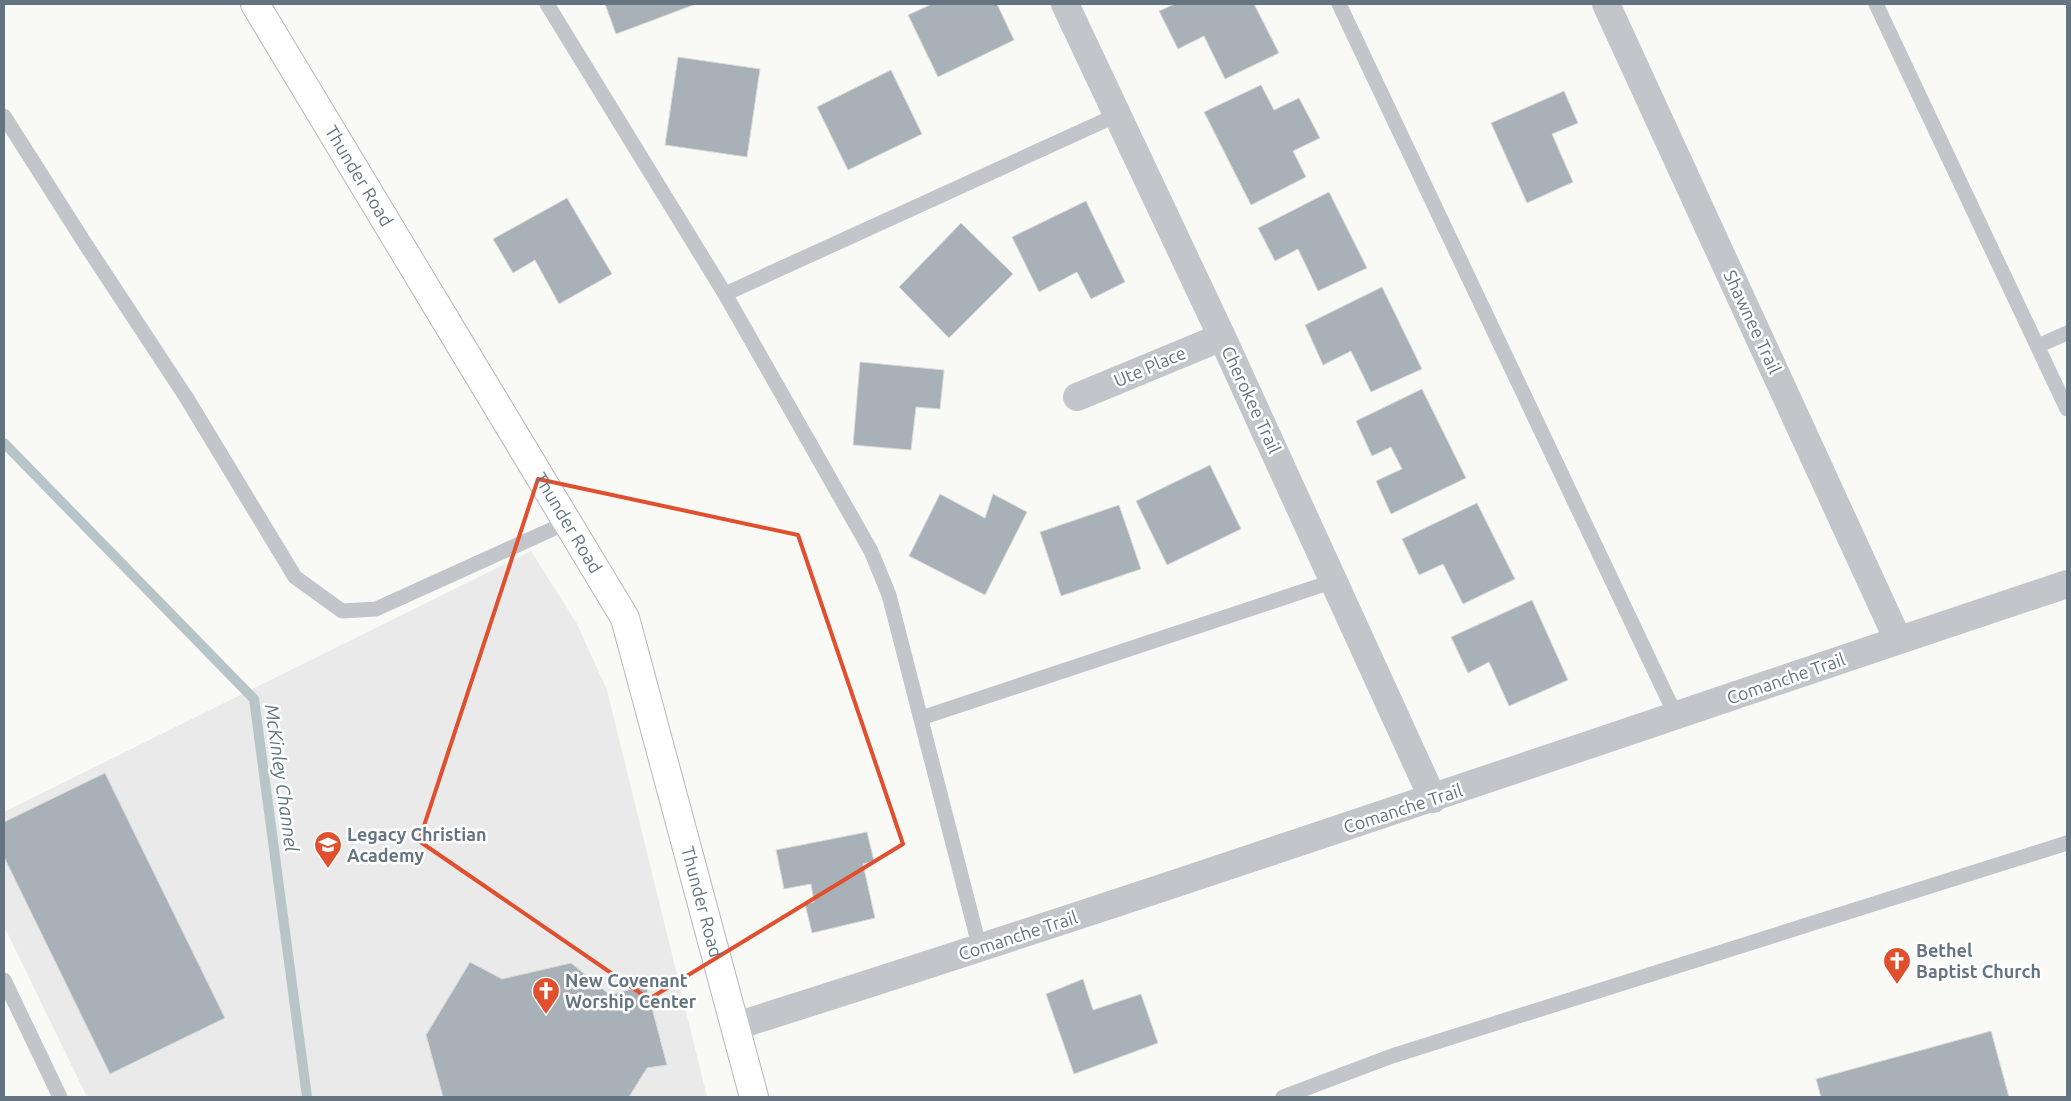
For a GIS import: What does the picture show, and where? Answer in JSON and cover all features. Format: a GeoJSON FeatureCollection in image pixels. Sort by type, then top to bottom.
{"type":"FeatureCollection","features":[{"type":"Feature","properties":{"kind":"street","name":"Thunder Road"},"geometry":{"type":"LineString","coordinates":[[255,4],[625,618],[754,1097]]}},
{"type":"Feature","properties":{"kind":"street","name":"Cherokee Trail"},"geometry":{"type":"LineString","coordinates":[[1065,4],[1222,337],[1433,799]]}},
{"type":"Feature","properties":{"kind":"street","name":"Shawnee Trail"},"geometry":{"type":"LineString","coordinates":[[1606,4],[1898,640]]}},
{"type":"Feature","properties":{"kind":"street","name":"Ute Place"},"geometry":{"type":"LineString","coordinates":[[1077,398],[1222,337]]}},
{"type":"Feature","properties":{"kind":"street","name":"Comanche Trail"},"geometry":{"type":"LineString","coordinates":[[736,1026],[980,949],[1433,799],[2067,584]]}},
{"type":"Feature","properties":{"kind":"lane"},"geometry":{"type":"LineString","coordinates":[[547,4],[725,294],[871,551],[889,595],[980,949]]}},
{"type":"Feature","properties":{"kind":"lane"},"geometry":{"type":"LineString","coordinates":[[1339,4],[1676,716]]}},
{"type":"Feature","properties":{"kind":"lane"},"geometry":{"type":"LineString","coordinates":[[1876,4],[2067,409]]}},
{"type":"Feature","properties":{"kind":"lane"},"geometry":{"type":"LineString","coordinates":[[725,294],[1117,114]]}},
{"type":"Feature","properties":{"kind":"lane"},"geometry":{"type":"LineString","coordinates":[[4,116],[186,397],[294,577],[342,612],[376,609],[568,522]]}},
{"type":"Feature","properties":{"kind":"lane"},"geometry":{"type":"LineString","coordinates":[[2038,346],[2067,333]]}},
{"type":"Feature","properties":{"kind":"lane"},"geometry":{"type":"LineString","coordinates":[[921,718],[1334,581]]}},
{"type":"Feature","properties":{"kind":"lane"},"geometry":{"type":"LineString","coordinates":[[1283,1097],[1392,1056],[2067,843]]}},
{"type":"Feature","properties":{"kind":"lane"},"geometry":{"type":"LineString","coordinates":[[4,980],[60,1097]]}},
{"type":"Feature","properties":{"kind":"highlighted area"},"geometry":{"type":"Polygon","coordinates":[[[538,479],[798,535],[903,844],[649,999],[419,841],[538,479]]]}},
{"type":"Feature","properties":{"kind":"shaded area","name":"Legacy Christian Academy"},"geometry":{"type":"Polygon","coordinates":[[[531,551],[577,624],[607,690],[707,1097],[87,1097],[4,926],[4,812],[531,551]]]}},
{"type":"Feature","properties":{"kind":"building"},"geometry":{"type":"Polygon","coordinates":[[[605,4],[696,4],[616,34],[605,4]]]}},
{"type":"Feature","properties":{"kind":"building"},"geometry":{"type":"Polygon","coordinates":[[[932,4],[997,4],[1014,40],[938,77],[908,15],[932,4]]]}},
{"type":"Feature","properties":{"kind":"building"},"geometry":{"type":"Polygon","coordinates":[[[1175,4],[1254,4],[1279,53],[1225,79],[1204,36],[1178,49],[1159,11],[1175,4]]]}},
{"type":"Feature","properties":{"kind":"building"},"geometry":{"type":"Polygon","coordinates":[[[678,57],[760,69],[747,157],[665,145],[678,57]]]}},
{"type":"Feature","properties":{"kind":"building"},"geometry":{"type":"Polygon","coordinates":[[[891,70],[922,134],[848,170],[817,107],[891,70]]]}},
{"type":"Feature","properties":{"kind":"building"},"geometry":{"type":"Polygon","coordinates":[[[1261,85],[1274,110],[1299,98],[1320,138],[1293,151],[1306,177],[1251,205],[1204,112],[1261,85]]]}},
{"type":"Feature","properties":{"kind":"building"},"geometry":{"type":"Polygon","coordinates":[[[1564,91],[1578,123],[1552,134],[1573,182],[1527,203],[1491,123],[1564,91]]]}},
{"type":"Feature","properties":{"kind":"building"},"geometry":{"type":"Polygon","coordinates":[[[1329,192],[1367,268],[1318,291],[1298,249],[1275,261],[1258,228],[1329,192]]]}},
{"type":"Feature","properties":{"kind":"building"},"geometry":{"type":"Polygon","coordinates":[[[567,198],[612,274],[559,304],[535,260],[513,273],[493,239],[567,198]]]}},
{"type":"Feature","properties":{"kind":"building"},"geometry":{"type":"Polygon","coordinates":[[[1086,201],[1125,282],[1091,299],[1077,272],[1039,292],[1012,237],[1086,201]]]}},
{"type":"Feature","properties":{"kind":"building"},"geometry":{"type":"Polygon","coordinates":[[[961,223],[1013,274],[949,338],[899,287],[961,223]]]}},
{"type":"Feature","properties":{"kind":"building"},"geometry":{"type":"Polygon","coordinates":[[[1382,287],[1422,369],[1371,392],[1351,351],[1323,365],[1305,325],[1382,287]]]}},
{"type":"Feature","properties":{"kind":"building"},"geometry":{"type":"Polygon","coordinates":[[[860,362],[944,370],[940,409],[916,407],[911,450],[853,445],[860,362]]]}},
{"type":"Feature","properties":{"kind":"building"},"geometry":{"type":"Polygon","coordinates":[[[1422,389],[1466,478],[1391,514],[1376,481],[1402,469],[1391,447],[1372,456],[1356,421],[1422,389]]]}},
{"type":"Feature","properties":{"kind":"building"},"geometry":{"type":"Polygon","coordinates":[[[1210,465],[1241,529],[1167,565],[1136,501],[1210,465]]]}},
{"type":"Feature","properties":{"kind":"building"},"geometry":{"type":"Polygon","coordinates":[[[940,494],[985,518],[993,494],[1027,512],[985,595],[909,556],[940,494]]]}},
{"type":"Feature","properties":{"kind":"building"},"geometry":{"type":"Polygon","coordinates":[[[1477,503],[1515,579],[1463,604],[1443,564],[1419,575],[1402,539],[1477,503]]]}},
{"type":"Feature","properties":{"kind":"building"},"geometry":{"type":"Polygon","coordinates":[[[1119,505],[1141,569],[1061,596],[1040,532],[1119,505]]]}},
{"type":"Feature","properties":{"kind":"building"},"geometry":{"type":"Polygon","coordinates":[[[1532,600],[1568,680],[1509,706],[1489,662],[1468,673],[1451,637],[1532,600]]]}},
{"type":"Feature","properties":{"kind":"building"},"geometry":{"type":"Polygon","coordinates":[[[105,773],[225,1018],[110,1074],[4,857],[4,822],[105,773]]]}},
{"type":"Feature","properties":{"kind":"building"},"geometry":{"type":"Polygon","coordinates":[[[867,832],[874,861],[863,864],[875,918],[812,933],[805,904],[814,902],[811,884],[784,889],[776,850],[867,832]]]}},
{"type":"Feature","properties":{"kind":"building","name":"New Covenant Worship Center"},"geometry":{"type":"Polygon","coordinates":[[[470,962],[502,979],[571,963],[610,995],[646,985],[667,1065],[647,1068],[629,1097],[443,1097],[426,1035],[470,962]]]}},
{"type":"Feature","properties":{"kind":"building"},"geometry":{"type":"Polygon","coordinates":[[[1083,979],[1093,1010],[1141,994],[1158,1043],[1074,1074],[1046,994],[1083,979]]]}},
{"type":"Feature","properties":{"kind":"building"},"geometry":{"type":"Polygon","coordinates":[[[1991,1031],[2009,1097],[1821,1097],[1816,1079],[1991,1031]]]}},
{"type":"Feature","properties":{"kind":"waterway","name":"McKinley Channel"},"geometry":{"type":"LineString","coordinates":[[4,443],[254,699],[307,1097]]}},
{"type":"Feature","properties":{"kind":"place","name":"Legacy Christian Academy"},"geometry":{"type":"Point","coordinates":[328,869]}},
{"type":"Feature","properties":{"kind":"place","name":"Bethel Baptist Church"},"geometry":{"type":"Point","coordinates":[1897,985]}},
{"type":"Feature","properties":{"kind":"place","name":"New Covenant Worship Center"},"geometry":{"type":"Point","coordinates":[546,1015]}}]}
